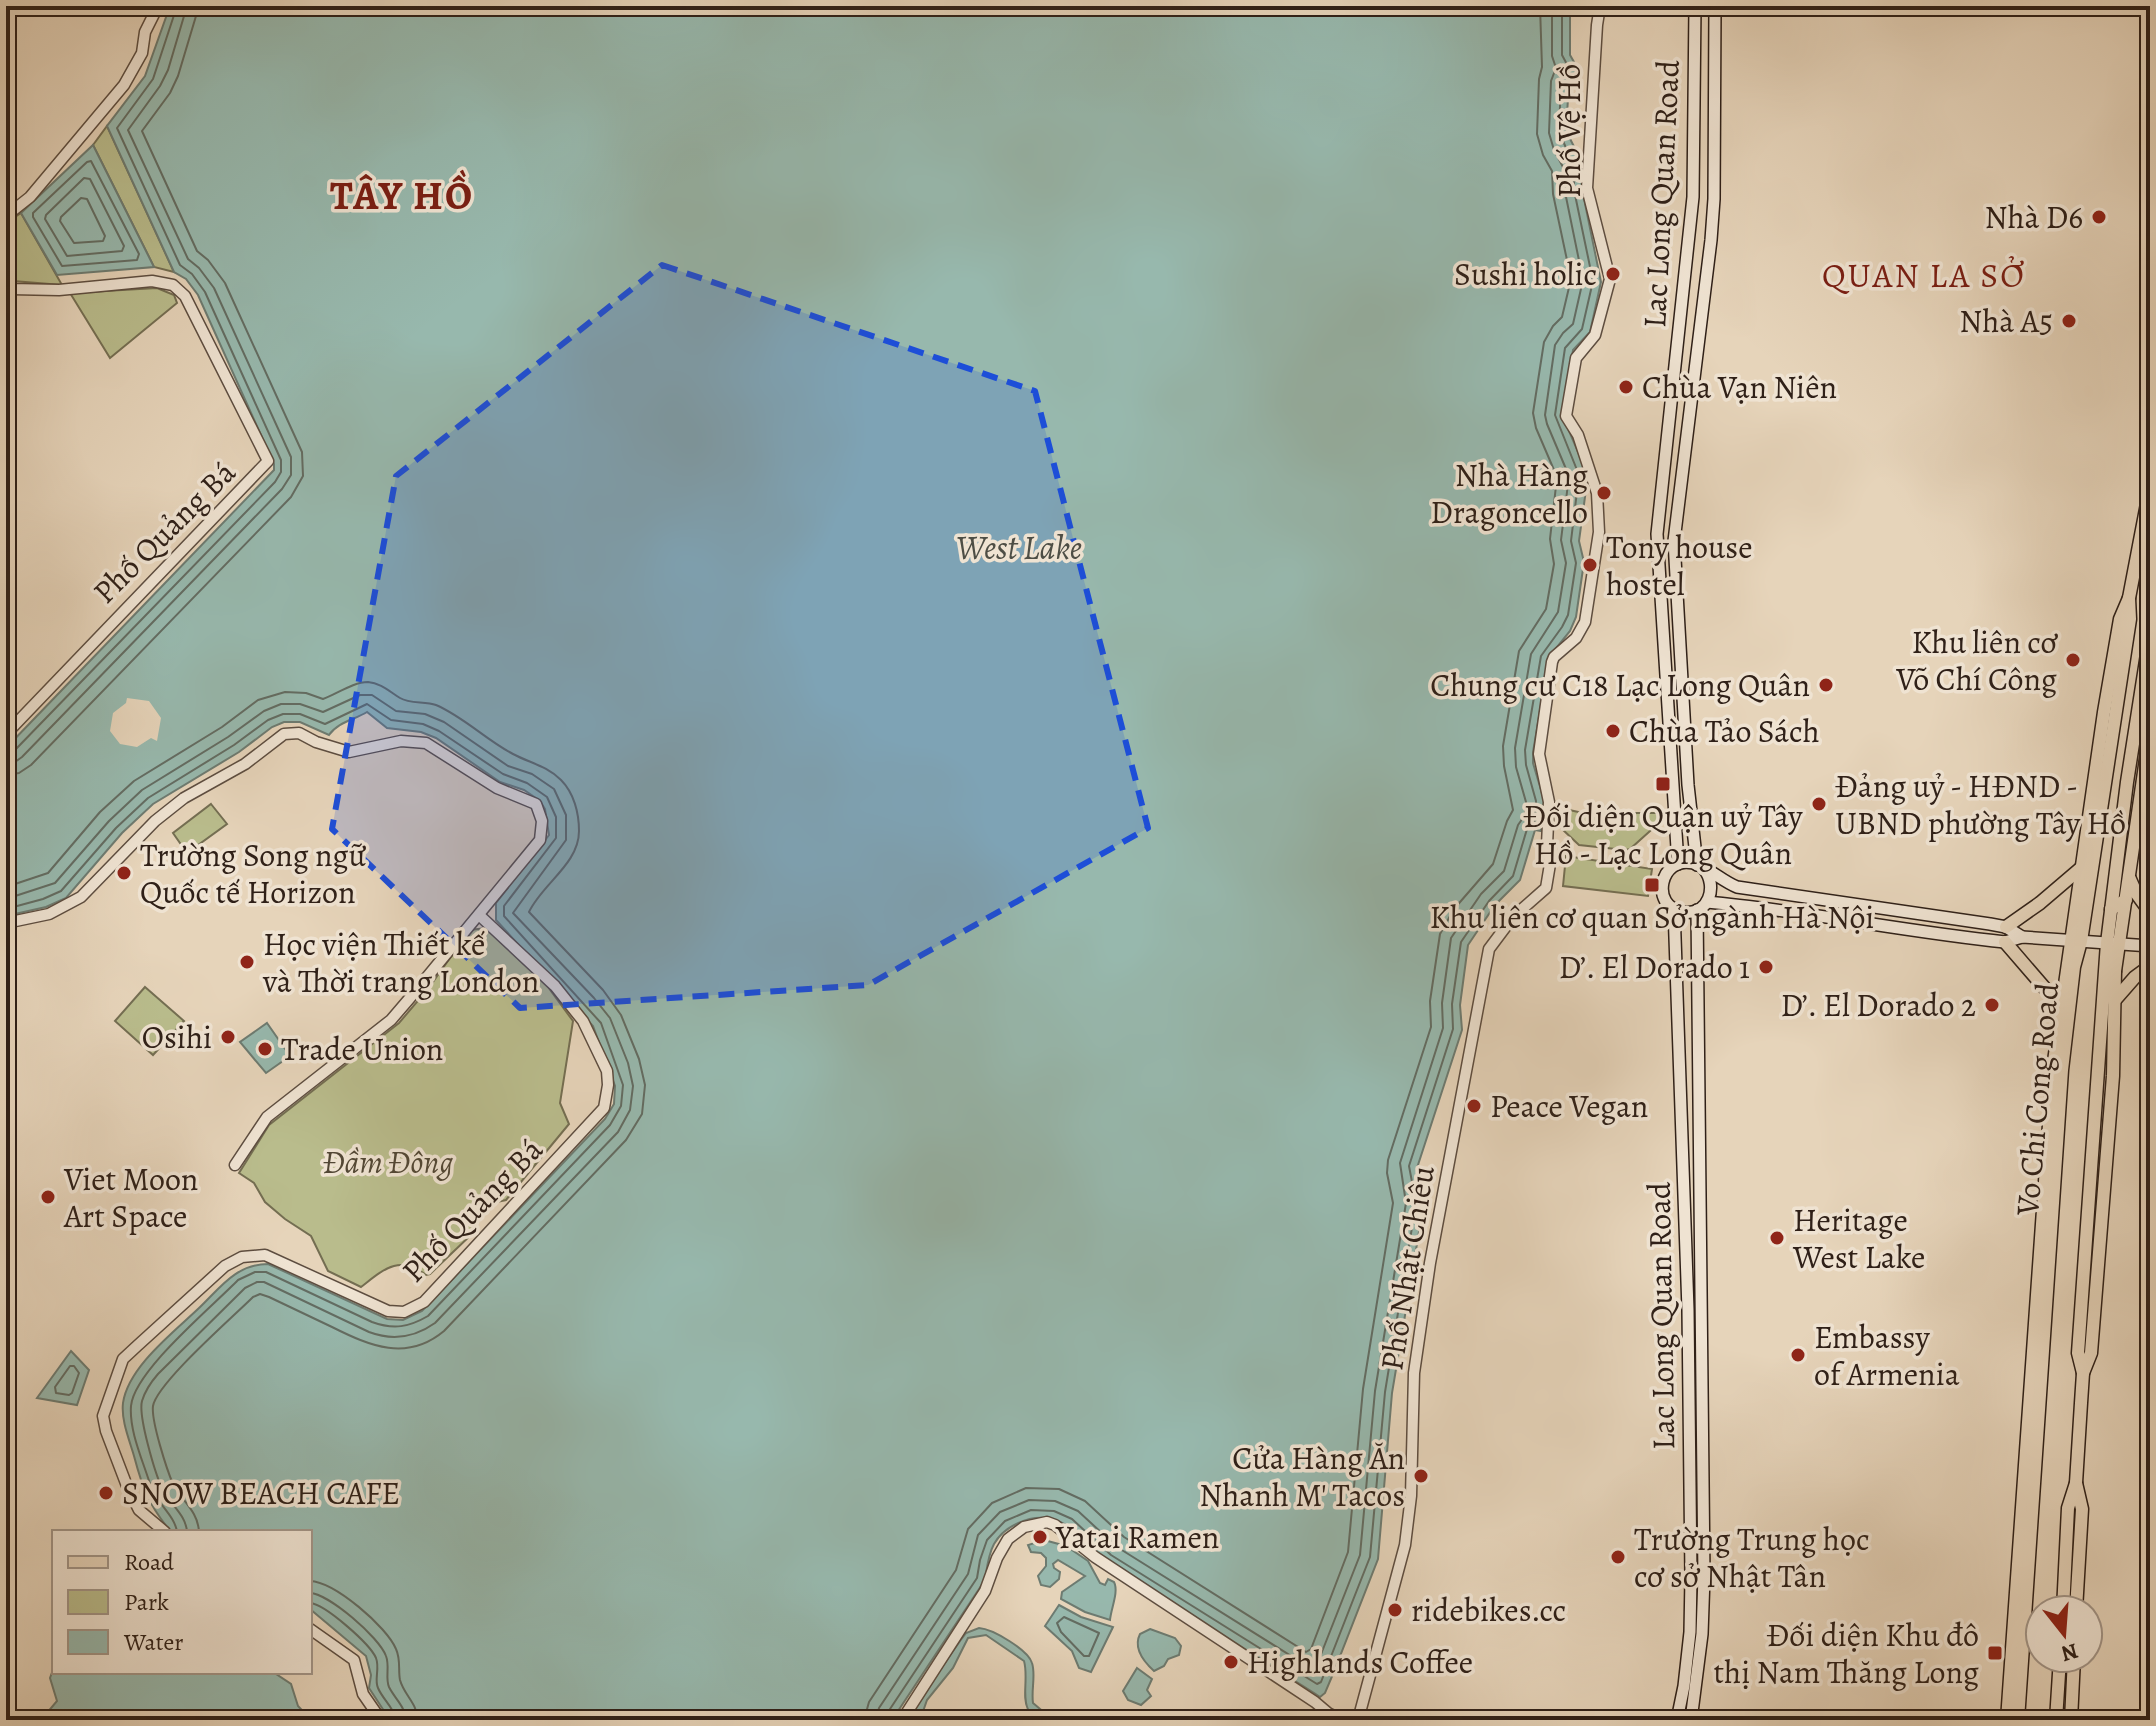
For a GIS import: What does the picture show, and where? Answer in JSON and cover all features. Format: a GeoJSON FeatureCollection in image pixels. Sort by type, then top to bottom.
{"type":"FeatureCollection","features":[{"type":"Feature","properties":{"kind":"main road","name":"Lac Long Quan Road"},"geometry":{"type":"LineString","coordinates":[[1678,864],[1657,534],[1693,197],[1695,6]]}},
{"type":"Feature","properties":{"kind":"main road","name":"Lac Long Quan Road"},"geometry":{"type":"LineString","coordinates":[[1700,867],[1688,785],[1674,541],[1711,240],[1715,6]]}},
{"type":"Feature","properties":{"kind":"main road","name":"Vo Chi Cong Road"},"geometry":{"type":"LineString","coordinates":[[2007,1720],[2049,1116],[2061,1007],[2076,941],[2130,619],[2129,598],[2150,488]]}},
{"type":"Feature","properties":{"kind":"main road"},"geometry":{"type":"LineString","coordinates":[[2076,941],[2081,868],[2104,712],[2120,619],[2129,598]]}},
{"type":"Feature","properties":{"kind":"main road","name":"Vo Chi Cong Road"},"geometry":{"type":"LineString","coordinates":[[2083,1373],[2091,1353],[2113,1076],[2115,971],[2111,909],[2150,635]]}},
{"type":"Feature","properties":{"kind":"main road","name":"Vo Chi Cong Road"},"geometry":{"type":"LineString","coordinates":[[2064,1594],[2068,1508],[2076,1483],[2083,1373],[2078,1353],[2113,944],[2126,900],[2150,731]]}},
{"type":"Feature","properties":{"kind":"main road"},"geometry":{"type":"LineString","coordinates":[[2022,937],[2006,927],[1737,887],[1700,867],[1678,864],[1668,871],[1662,883],[1663,896],[1674,909],[1682,912],[1702,906],[1754,906],[1882,927],[2005,942],[2022,937],[2150,946]]}},
{"type":"Feature","properties":{"kind":"main road"},"geometry":{"type":"LineString","coordinates":[[1700,867],[1711,881],[1710,896],[1702,906]]}},
{"type":"Feature","properties":{"kind":"main road"},"geometry":{"type":"LineString","coordinates":[[2006,927],[2081,868]]}},
{"type":"Feature","properties":{"kind":"main road"},"geometry":{"type":"LineString","coordinates":[[2129,877],[2150,912]]}},
{"type":"Feature","properties":{"kind":"main road"},"geometry":{"type":"LineString","coordinates":[[2111,909],[2126,900]]}},
{"type":"Feature","properties":{"kind":"main road","name":"Lac Long Quan Road"},"geometry":{"type":"LineString","coordinates":[[1691,1720],[1702,1634],[1704,1577],[1702,906]]}},
{"type":"Feature","properties":{"kind":"main road","name":"Lac Long Quan Road"},"geometry":{"type":"LineString","coordinates":[[1674,909],[1689,1339],[1691,1577],[1689,1646],[1677,1720]]}},
{"type":"Feature","properties":{"kind":"main road"},"geometry":{"type":"LineString","coordinates":[[2005,942],[2061,1007]]}},
{"type":"Feature","properties":{"kind":"main road"},"geometry":{"type":"LineString","coordinates":[[2114,1001],[2135,977],[2150,966]]}},
{"type":"Feature","properties":{"kind":"main road","name":"Vo Chi Cong Road"},"geometry":{"type":"LineString","coordinates":[[2018,1720],[2070,972]]}},
{"type":"Feature","properties":{"kind":"main road","name":"Vo Chi Cong Road"},"geometry":{"type":"LineString","coordinates":[[2076,1483],[2082,1509],[2077,1594]]}},
{"type":"Feature","properties":{"kind":"main road"},"geometry":{"type":"LineString","coordinates":[[2056,1720],[2059,1674]]}},
{"type":"Feature","properties":{"kind":"main road"},"geometry":{"type":"LineString","coordinates":[[2071,1720],[2073,1674]]}},
{"type":"Feature","properties":{"kind":"street"},"geometry":{"type":"LineString","coordinates":[[6,216],[25,202],[124,85],[142,53],[145,32],[158,6]]}},
{"type":"Feature","properties":{"kind":"street","name":"Phố Vệ Hồ"},"geometry":{"type":"LineString","coordinates":[[1547,845],[1549,802],[1539,754],[1552,662],[1576,638],[1585,622],[1599,532],[1597,493],[1578,435],[1566,416],[1576,358],[1595,335],[1610,279],[1587,188],[1600,6]]}},
{"type":"Feature","properties":{"kind":"street","name":"Phố Quảng Bá"},"geometry":{"type":"LineString","coordinates":[[6,284],[11,289],[35,291],[152,281],[173,285],[185,296],[268,461],[6,734]]}},
{"type":"Feature","properties":{"kind":"street"},"geometry":{"type":"LineString","coordinates":[[6,923],[49,914],[81,897],[155,821],[184,798],[245,764],[284,734],[299,733],[349,752],[401,741],[426,743],[497,788],[536,804],[542,821],[540,840],[479,915],[391,1020],[267,1117],[235,1165]]}},
{"type":"Feature","properties":{"kind":"street","name":"Phố Nhật Chiêu"},"geometry":{"type":"LineString","coordinates":[[1358,1720],[1405,1545],[1411,1496],[1414,1373],[1430,1263],[1489,949],[1513,917],[1546,888],[1550,864],[1547,845]]}},
{"type":"Feature","properties":{"kind":"street","name":"Phố Quảng Bá"},"geometry":{"type":"LineString","coordinates":[[163,1530],[139,1510],[106,1431],[103,1416],[123,1359],[225,1266],[242,1257],[265,1255],[388,1311],[404,1312],[424,1302],[604,1108],[607,1071],[583,1021],[555,986],[479,915]]}},
{"type":"Feature","properties":{"kind":"street"},"geometry":{"type":"LineString","coordinates":[[902,1720],[985,1591],[1008,1539],[1024,1527],[1047,1522],[1342,1720]]}},
{"type":"Feature","properties":{"kind":"street"},"geometry":{"type":"LineString","coordinates":[[312,1630],[354,1660],[363,1694],[381,1720]]}},
{"type":"Feature","properties":{"kind":"highlighted area"},"geometry":{"type":"Polygon","coordinates":[[[662,265],[1035,391],[1148,828],[868,985],[520,1008],[332,829],[396,476],[662,265]]]}},
{"type":"Feature","properties":{"kind":"green space"},"geometry":{"type":"Polygon","coordinates":[[[107,126],[174,272],[154,267],[93,145],[107,126]]]}},
{"type":"Feature","properties":{"kind":"green space"},"geometry":{"type":"Polygon","coordinates":[[[21,213],[62,285],[13,281],[6,274],[6,223],[21,213]]]}},
{"type":"Feature","properties":{"kind":"green space"},"geometry":{"type":"Polygon","coordinates":[[[157,288],[174,295],[177,303],[110,358],[70,293],[157,288]]]}},
{"type":"Feature","properties":{"kind":"green space"},"geometry":{"type":"Polygon","coordinates":[[[211,804],[227,824],[187,853],[173,833],[211,804]]]}},
{"type":"Feature","properties":{"kind":"green space"},"geometry":{"type":"Polygon","coordinates":[[[1560,808],[1583,813],[1670,813],[1630,849],[1625,850],[1579,845],[1561,828],[1560,808]]]}},
{"type":"Feature","properties":{"kind":"green space"},"geometry":{"type":"Polygon","coordinates":[[[1566,856],[1652,869],[1648,896],[1563,886],[1566,856]]]}},
{"type":"Feature","properties":{"kind":"green space","name":"Đầm Đông"},"geometry":{"type":"Polygon","coordinates":[[[486,928],[548,987],[573,1021],[560,1103],[569,1124],[506,1200],[492,1203],[476,1219],[473,1233],[430,1274],[399,1265],[384,1270],[361,1287],[328,1271],[311,1236],[265,1202],[254,1183],[239,1173],[269,1125],[399,1023],[428,989],[470,930],[486,928]]]}},
{"type":"Feature","properties":{"kind":"green space"},"geometry":{"type":"Polygon","coordinates":[[[145,987],[184,1021],[153,1055],[115,1021],[145,987]]]}},
{"type":"Feature","properties":{"kind":"water","name":"West Lake"},"geometry":{"type":"Polygon","coordinates":[[[170,6],[1570,6],[1570,55],[1578,69],[1569,82],[1566,131],[1583,164],[1582,189],[1601,282],[1590,332],[1573,350],[1563,417],[1588,475],[1579,541],[1584,562],[1576,617],[1570,631],[1549,657],[1533,752],[1533,763],[1544,800],[1541,831],[1535,830],[1520,880],[1495,905],[1468,945],[1460,1005],[1462,1030],[1417,1168],[1424,1202],[1392,1393],[1378,1559],[1333,1674],[1320,1697],[1109,1563],[1068,1526],[1051,1519],[1035,1518],[1018,1523],[998,1538],[990,1553],[985,1580],[892,1720],[390,1720],[369,1688],[371,1675],[366,1656],[312,1611],[312,1530],[169,1530],[157,1514],[144,1488],[126,1430],[123,1403],[133,1376],[143,1363],[222,1285],[247,1268],[268,1264],[387,1319],[403,1320],[422,1311],[605,1119],[614,1104],[615,1086],[593,1026],[496,920],[496,903],[549,835],[545,809],[540,801],[524,790],[500,782],[436,738],[421,732],[387,728],[367,712],[342,724],[329,735],[300,722],[284,722],[272,727],[239,752],[153,804],[122,833],[66,898],[46,907],[6,916],[6,748],[274,470],[198,295],[186,279],[174,272],[107,126],[145,76],[170,6]]]}},
{"type":"Feature","properties":{"kind":"water"},"geometry":{"type":"Polygon","coordinates":[[[93,145],[154,267],[57,275],[21,213],[93,145]]]}},
{"type":"Feature","properties":{"kind":"water","name":"Trade Union"},"geometry":{"type":"Polygon","coordinates":[[[267,1023],[290,1056],[266,1073],[240,1042],[267,1023]]]}},
{"type":"Feature","properties":{"kind":"water"},"geometry":{"type":"Polygon","coordinates":[[[71,1351],[89,1370],[77,1405],[37,1398],[71,1351]]]}},
{"type":"Feature","properties":{"kind":"water"},"geometry":{"type":"Polygon","coordinates":[[[1044,1540],[1066,1546],[1088,1561],[1100,1583],[1105,1585],[1108,1579],[1114,1582],[1110,1620],[1085,1612],[1061,1599],[1062,1592],[1085,1576],[1058,1560],[1053,1564],[1060,1572],[1059,1579],[1050,1587],[1041,1585],[1038,1576],[1046,1566],[1046,1558],[1041,1553],[1031,1552],[1028,1545],[1044,1540]]]}},
{"type":"Feature","properties":{"kind":"water"},"geometry":{"type":"Polygon","coordinates":[[[1059,1605],[1081,1617],[1113,1627],[1091,1672],[1079,1668],[1072,1651],[1045,1626],[1059,1605]]]}},
{"type":"Feature","properties":{"kind":"water"},"geometry":{"type":"Polygon","coordinates":[[[979,1628],[1009,1641],[1029,1658],[1034,1672],[1033,1703],[1053,1720],[1040,1718],[1027,1708],[1024,1661],[986,1635],[968,1638],[953,1668],[927,1700],[920,1720],[912,1720],[915,1706],[960,1641],[966,1633],[979,1628]]]}},
{"type":"Feature","properties":{"kind":"water"},"geometry":{"type":"Polygon","coordinates":[[[1150,1629],[1175,1638],[1181,1646],[1179,1655],[1168,1659],[1164,1666],[1154,1671],[1138,1649],[1140,1634],[1150,1629]]]}},
{"type":"Feature","properties":{"kind":"water"},"geometry":{"type":"Polygon","coordinates":[[[1137,1668],[1152,1679],[1147,1690],[1151,1696],[1141,1705],[1128,1700],[1123,1691],[1137,1668]]]}},
{"type":"Feature","properties":{"kind":"water"},"geometry":{"type":"Polygon","coordinates":[[[52,1672],[276,1674],[291,1684],[298,1706],[311,1720],[41,1720],[57,1701],[50,1678],[52,1672]]]}},
{"type":"Feature","properties":{"kind":"pier"},"geometry":{"type":"Polygon","coordinates":[[[127,698],[149,701],[161,718],[157,741],[151,738],[137,747],[120,744],[110,731],[113,713],[126,703],[127,698]]]}},
{"type":"Feature","properties":{"kind":"place","name":"Nhà D6"},"geometry":{"type":"Point","coordinates":[2099,217]}},
{"type":"Feature","properties":{"kind":"place","name":"Sushi holic"},"geometry":{"type":"Point","coordinates":[1613,274]}},
{"type":"Feature","properties":{"kind":"place","name":"Nhà A5"},"geometry":{"type":"Point","coordinates":[2069,321]}},
{"type":"Feature","properties":{"kind":"place","name":"Chùa Vạn Niên"},"geometry":{"type":"Point","coordinates":[1626,387]}},
{"type":"Feature","properties":{"kind":"place","name":"Nhà Hàng Dragoncello"},"geometry":{"type":"Point","coordinates":[1604,493]}},
{"type":"Feature","properties":{"kind":"place","name":"Tony house hostel"},"geometry":{"type":"Point","coordinates":[1590,565]}},
{"type":"Feature","properties":{"kind":"place","name":"Khu liên cơ Võ Chí Công"},"geometry":{"type":"Point","coordinates":[2073,660]}},
{"type":"Feature","properties":{"kind":"place","name":"Chung cư C18 Lạc Long Quân"},"geometry":{"type":"Point","coordinates":[1826,685]}},
{"type":"Feature","properties":{"kind":"place","name":"Chùa Tảo Sách"},"geometry":{"type":"Point","coordinates":[1613,731]}},
{"type":"Feature","properties":{"kind":"place","name":"Đối diện Quận uỷ Tây Hồ - Lạc Long Quân"},"geometry":{"type":"Point","coordinates":[1663,784]}},
{"type":"Feature","properties":{"kind":"place","name":"Đảng uỷ - HĐND - UBND phường Tây Hồ"},"geometry":{"type":"Point","coordinates":[1819,804]}},
{"type":"Feature","properties":{"kind":"place","name":"Trường Song ngữ Quốc tế Horizon"},"geometry":{"type":"Point","coordinates":[124,873]}},
{"type":"Feature","properties":{"kind":"place","name":"Khu liên cơ quan Sở ngành Hà Nội"},"geometry":{"type":"Point","coordinates":[1652,885]}},
{"type":"Feature","properties":{"kind":"place","name":"Học viện Thiết kế và Thời trang London"},"geometry":{"type":"Point","coordinates":[247,962]}},
{"type":"Feature","properties":{"kind":"place","name":"D’. El Dorado 1"},"geometry":{"type":"Point","coordinates":[1766,967]}},
{"type":"Feature","properties":{"kind":"place","name":"D’. El Dorado 2"},"geometry":{"type":"Point","coordinates":[1992,1005]}},
{"type":"Feature","properties":{"kind":"place","name":"Osihi"},"geometry":{"type":"Point","coordinates":[228,1037]}},
{"type":"Feature","properties":{"kind":"place","name":"Trade Union"},"geometry":{"type":"Point","coordinates":[265,1049]}},
{"type":"Feature","properties":{"kind":"place","name":"Peace Vegan"},"geometry":{"type":"Point","coordinates":[1474,1106]}},
{"type":"Feature","properties":{"kind":"place","name":"Viet Moon Art Space"},"geometry":{"type":"Point","coordinates":[48,1197]}},
{"type":"Feature","properties":{"kind":"place","name":"Heritage West Lake"},"geometry":{"type":"Point","coordinates":[1777,1238]}},
{"type":"Feature","properties":{"kind":"place","name":"Embassy of Armenia"},"geometry":{"type":"Point","coordinates":[1798,1355]}},
{"type":"Feature","properties":{"kind":"place","name":"Cửa Hàng Ăn Nhanh M' Tacos"},"geometry":{"type":"Point","coordinates":[1421,1476]}},
{"type":"Feature","properties":{"kind":"place","name":"SNOW BEACH CAFE"},"geometry":{"type":"Point","coordinates":[106,1493]}},
{"type":"Feature","properties":{"kind":"place","name":"Yatai Ramen"},"geometry":{"type":"Point","coordinates":[1040,1537]}},
{"type":"Feature","properties":{"kind":"place","name":"Trường Trung học cơ sở Nhật Tân"},"geometry":{"type":"Point","coordinates":[1618,1557]}},
{"type":"Feature","properties":{"kind":"place","name":"ridebikes.cc"},"geometry":{"type":"Point","coordinates":[1395,1610]}},
{"type":"Feature","properties":{"kind":"place","name":"Đối diện Khu đô thị Nam Thăng Long"},"geometry":{"type":"Point","coordinates":[1995,1653]}},
{"type":"Feature","properties":{"kind":"place","name":"Highlands Coffee"},"geometry":{"type":"Point","coordinates":[1231,1662]}},
{"type":"Feature","properties":{"kind":"district","name":"TÂY HỒ"},"geometry":{"type":"Point","coordinates":[402,195]}},
{"type":"Feature","properties":{"kind":"district","name":"QUAN LA SỞ"},"geometry":{"type":"Point","coordinates":[1924,275]}}]}
